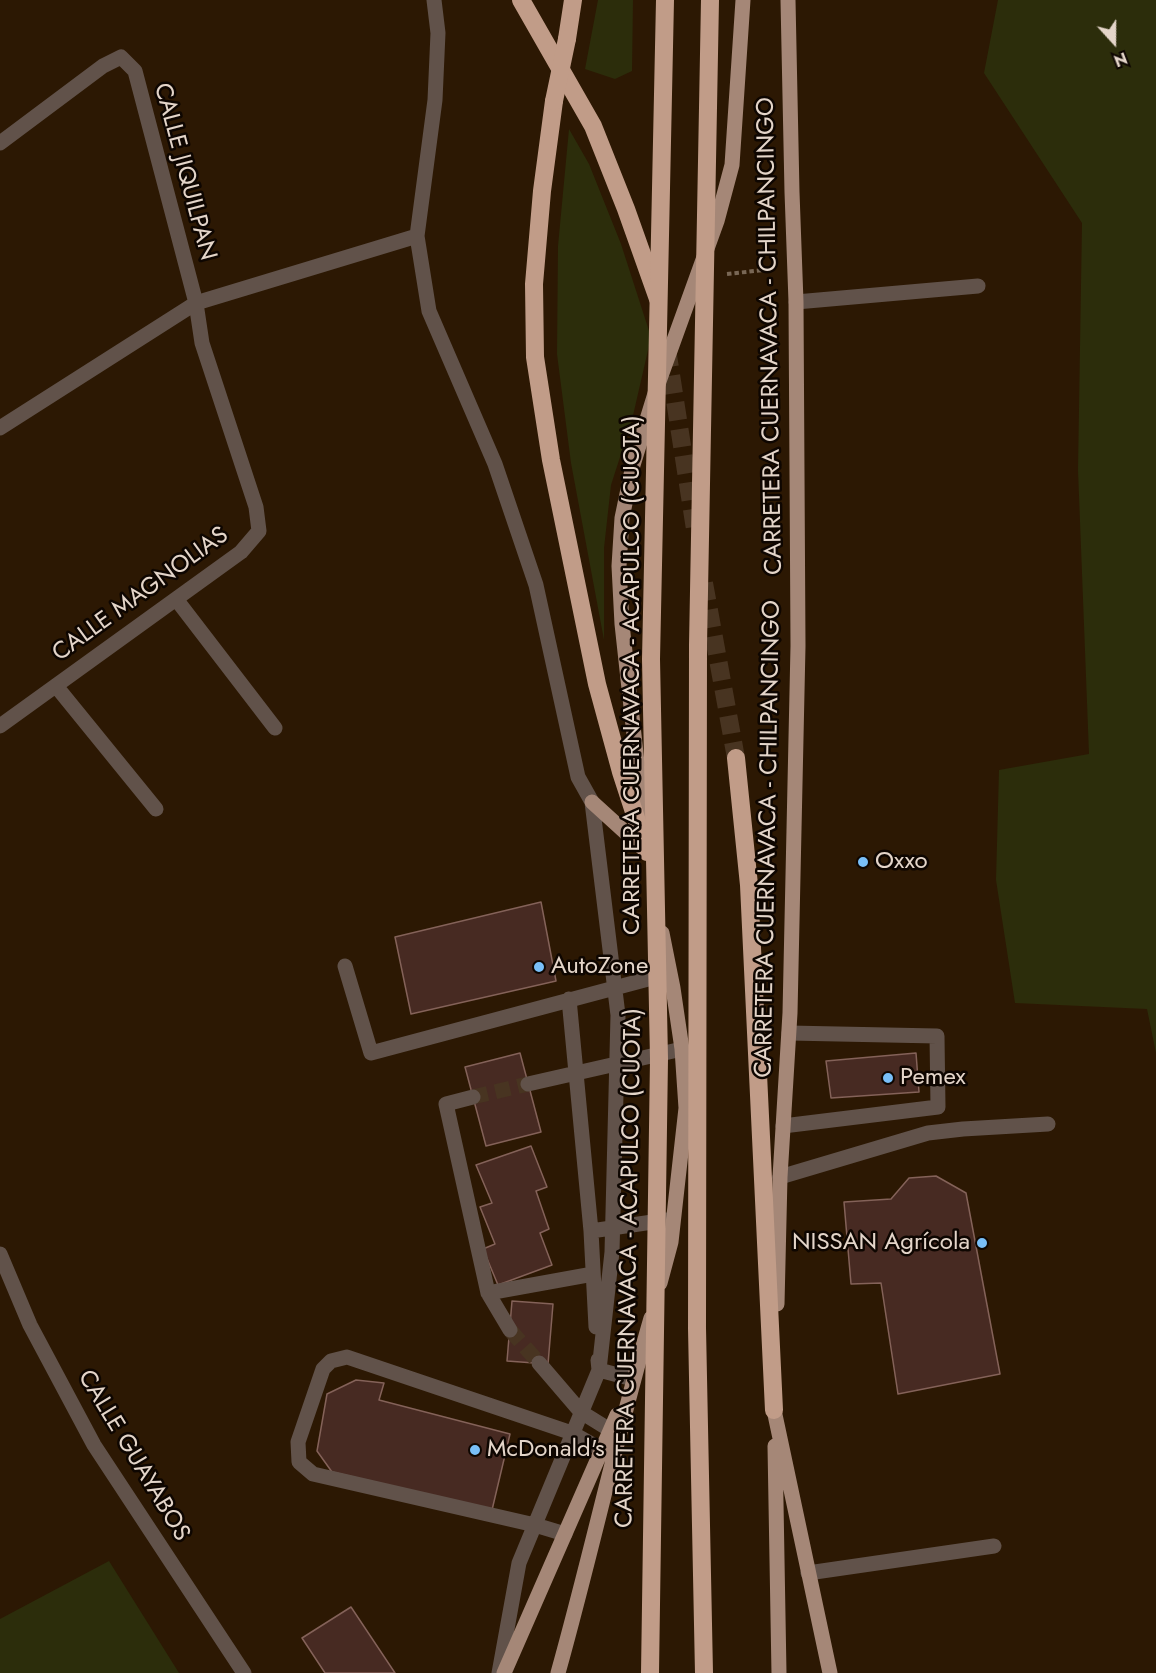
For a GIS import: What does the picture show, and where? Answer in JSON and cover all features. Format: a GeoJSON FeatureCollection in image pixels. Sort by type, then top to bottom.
{"type":"FeatureCollection","features":[{"type":"Feature","properties":{"kind":"highway"},"geometry":{"type":"LineString","coordinates":[[521,0],[593,126],[626,209],[660,307],[665,336]]}},
{"type":"Feature","properties":{"kind":"highway"},"geometry":{"type":"LineString","coordinates":[[573,0],[554,101],[542,191],[534,284],[535,357],[550,460],[597,684],[646,852]]}},
{"type":"Feature","properties":{"kind":"highway","name":"CARRETERA CUERNAVACA - ACAPULCO (CUOTA)"},"geometry":{"type":"LineString","coordinates":[[651,1673],[659,1059],[651,659],[665,0]]}},
{"type":"Feature","properties":{"kind":"highway"},"geometry":{"type":"LineString","coordinates":[[660,307],[663,100],[671,0]]}},
{"type":"Feature","properties":{"kind":"highway"},"geometry":{"type":"LineString","coordinates":[[704,1673],[697,1328],[698,645],[710,0]]}},
{"type":"Feature","properties":{"kind":"highway"},"geometry":{"type":"LineString","coordinates":[[736,758],[749,885],[774,1410]]}},
{"type":"Feature","properties":{"kind":"main road","name":"CARRETERA CUERNAVACA - CHILPANCINGO"},"geometry":{"type":"LineString","coordinates":[[558,1673],[577,1606],[633,1379],[671,1242],[674,1219],[686,1108],[682,1049],[670,973],[646,852],[622,624],[619,566],[622,518],[633,465],[654,398],[717,221],[732,165],[743,0]]}},
{"type":"Feature","properties":{"kind":"main road","name":"CARRETERA CUERNAVACA - CHILPANCINGO"},"geometry":{"type":"LineString","coordinates":[[788,0],[796,302],[798,646],[789,1033],[780,1177],[774,1410],[830,1673]]}},
{"type":"Feature","properties":{"kind":"main road"},"geometry":{"type":"LineString","coordinates":[[592,802],[646,852]]}},
{"type":"Feature","properties":{"kind":"main road"},"geometry":{"type":"LineString","coordinates":[[504,1673],[633,1379]]}},
{"type":"Feature","properties":{"kind":"main road"},"geometry":{"type":"LineString","coordinates":[[774,1410],[778,1673]]}},
{"type":"Feature","properties":{"kind":"street"},"geometry":{"type":"LineString","coordinates":[[434,0],[438,33],[435,100],[417,236],[429,311],[495,464],[536,585],[578,777],[592,802],[618,1015],[613,1229],[599,1370],[519,1563],[499,1673]]}},
{"type":"Feature","properties":{"kind":"street","name":"CALLE JIQUILPAN"},"geometry":{"type":"LineString","coordinates":[[0,144],[103,66],[121,57],[135,71],[196,303]]}},
{"type":"Feature","properties":{"kind":"street"},"geometry":{"type":"LineString","coordinates":[[0,428],[196,303],[417,236]]}},
{"type":"Feature","properties":{"kind":"street"},"geometry":{"type":"LineString","coordinates":[[796,302],[978,286]]}},
{"type":"Feature","properties":{"kind":"street","name":"CALLE MAGNOLIAS"},"geometry":{"type":"LineString","coordinates":[[0,726],[241,552],[259,531],[256,507],[202,343],[196,303]]}},
{"type":"Feature","properties":{"kind":"street"},"geometry":{"type":"LineString","coordinates":[[176,599],[275,728]]}},
{"type":"Feature","properties":{"kind":"street"},"geometry":{"type":"LineString","coordinates":[[56,686],[156,810]]}},
{"type":"Feature","properties":{"kind":"street"},"geometry":{"type":"LineString","coordinates":[[345,966],[371,1053],[670,973]]}},
{"type":"Feature","properties":{"kind":"street"},"geometry":{"type":"LineString","coordinates":[[569,999],[591,1232],[599,1370]]}},
{"type":"Feature","properties":{"kind":"street"},"geometry":{"type":"LineString","coordinates":[[783,1126],[938,1107],[937,1036],[789,1033]]}},
{"type":"Feature","properties":{"kind":"street"},"geometry":{"type":"LineString","coordinates":[[528,1084],[682,1049]]}},
{"type":"Feature","properties":{"kind":"street"},"geometry":{"type":"LineString","coordinates":[[473,1098],[446,1104],[488,1293],[510,1330]]}},
{"type":"Feature","properties":{"kind":"street"},"geometry":{"type":"LineString","coordinates":[[780,1177],[928,1133],[1048,1124]]}},
{"type":"Feature","properties":{"kind":"street"},"geometry":{"type":"LineString","coordinates":[[591,1232],[674,1219]]}},
{"type":"Feature","properties":{"kind":"street","name":"CALLE GUAYABOS"},"geometry":{"type":"LineString","coordinates":[[0,1254],[30,1325],[94,1445],[244,1673]]}},
{"type":"Feature","properties":{"kind":"street"},"geometry":{"type":"LineString","coordinates":[[488,1293],[593,1274]]}},
{"type":"Feature","properties":{"kind":"street"},"geometry":{"type":"LineString","coordinates":[[565,1534],[314,1474],[299,1462],[298,1442],[323,1369],[331,1361],[347,1357],[572,1433],[602,1450]]}},
{"type":"Feature","properties":{"kind":"street"},"geometry":{"type":"LineString","coordinates":[[539,1363],[581,1412],[610,1430]]}},
{"type":"Feature","properties":{"kind":"street"},"geometry":{"type":"LineString","coordinates":[[599,1370],[633,1379]]}},
{"type":"Feature","properties":{"kind":"street"},"geometry":{"type":"LineString","coordinates":[[808,1573],[994,1546]]}},
{"type":"Feature","properties":{"kind":"path"},"geometry":{"type":"LineString","coordinates":[[696,278],[795,267]]}},
{"type":"Feature","properties":{"kind":"shaded area"},"geometry":{"type":"Polygon","coordinates":[[[598,0],[633,0],[632,71],[615,79],[585,69],[598,0]]]}},
{"type":"Feature","properties":{"kind":"shaded area"},"geometry":{"type":"Polygon","coordinates":[[[998,0],[1156,0],[1156,1053],[1147,1009],[1015,1003],[996,880],[999,770],[1089,754],[1078,470],[1082,223],[984,73],[998,0]]]}},
{"type":"Feature","properties":{"kind":"shaded area"},"geometry":{"type":"Polygon","coordinates":[[[569,129],[589,164],[621,244],[651,337],[632,420],[611,485],[604,548],[604,640],[571,463],[557,354],[558,246],[569,129]]]}},
{"type":"Feature","properties":{"kind":"shaded area"},"geometry":{"type":"Polygon","coordinates":[[[109,1561],[179,1673],[0,1673],[0,1619],[109,1561]]]}},
{"type":"Feature","properties":{"kind":"building"},"geometry":{"type":"Polygon","coordinates":[[[541,902],[556,981],[411,1014],[395,937],[541,902]]]}},
{"type":"Feature","properties":{"kind":"building"},"geometry":{"type":"Polygon","coordinates":[[[520,1053],[541,1132],[486,1146],[465,1067],[520,1053]]]}},
{"type":"Feature","properties":{"kind":"building"},"geometry":{"type":"Polygon","coordinates":[[[916,1053],[919,1092],[831,1098],[826,1061],[916,1053]]]}},
{"type":"Feature","properties":{"kind":"building"},"geometry":{"type":"Polygon","coordinates":[[[531,1146],[547,1187],[536,1191],[549,1229],[540,1233],[552,1265],[498,1285],[483,1249],[495,1244],[480,1207],[492,1203],[476,1165],[531,1146]]]}},
{"type":"Feature","properties":{"kind":"building"},"geometry":{"type":"Polygon","coordinates":[[[936,1176],[966,1193],[1000,1374],[898,1394],[881,1283],[851,1284],[844,1202],[891,1199],[909,1178],[936,1176]]]}},
{"type":"Feature","properties":{"kind":"building"},"geometry":{"type":"Polygon","coordinates":[[[512,1301],[553,1304],[548,1364],[507,1361],[512,1301]]]}},
{"type":"Feature","properties":{"kind":"building"},"geometry":{"type":"Polygon","coordinates":[[[356,1380],[384,1383],[379,1400],[510,1434],[492,1510],[332,1472],[317,1451],[327,1394],[356,1380]]]}},
{"type":"Feature","properties":{"kind":"building"},"geometry":{"type":"Polygon","coordinates":[[[351,1607],[395,1673],[325,1673],[302,1638],[351,1607]]]}},
{"type":"Feature","properties":{"kind":"tunnel"},"geometry":{"type":"LineString","coordinates":[[667,349],[695,529]]}},
{"type":"Feature","properties":{"kind":"tunnel"},"geometry":{"type":"LineString","coordinates":[[704,583],[736,758]]}},
{"type":"Feature","properties":{"kind":"tunnel"},"geometry":{"type":"LineString","coordinates":[[473,1097],[528,1084]]}},
{"type":"Feature","properties":{"kind":"tunnel"},"geometry":{"type":"LineString","coordinates":[[510,1330],[539,1363]]}},
{"type":"Feature","properties":{"kind":"place","name":"Oxxo"},"geometry":{"type":"Point","coordinates":[863,862]}},
{"type":"Feature","properties":{"kind":"place","name":"AutoZone"},"geometry":{"type":"Point","coordinates":[539,967]}},
{"type":"Feature","properties":{"kind":"place","name":"Pemex"},"geometry":{"type":"Point","coordinates":[888,1078]}},
{"type":"Feature","properties":{"kind":"place","name":"NISSAN Agrícola"},"geometry":{"type":"Point","coordinates":[982,1243]}},
{"type":"Feature","properties":{"kind":"place","name":"McDonald's"},"geometry":{"type":"Point","coordinates":[475,1450]}}]}
